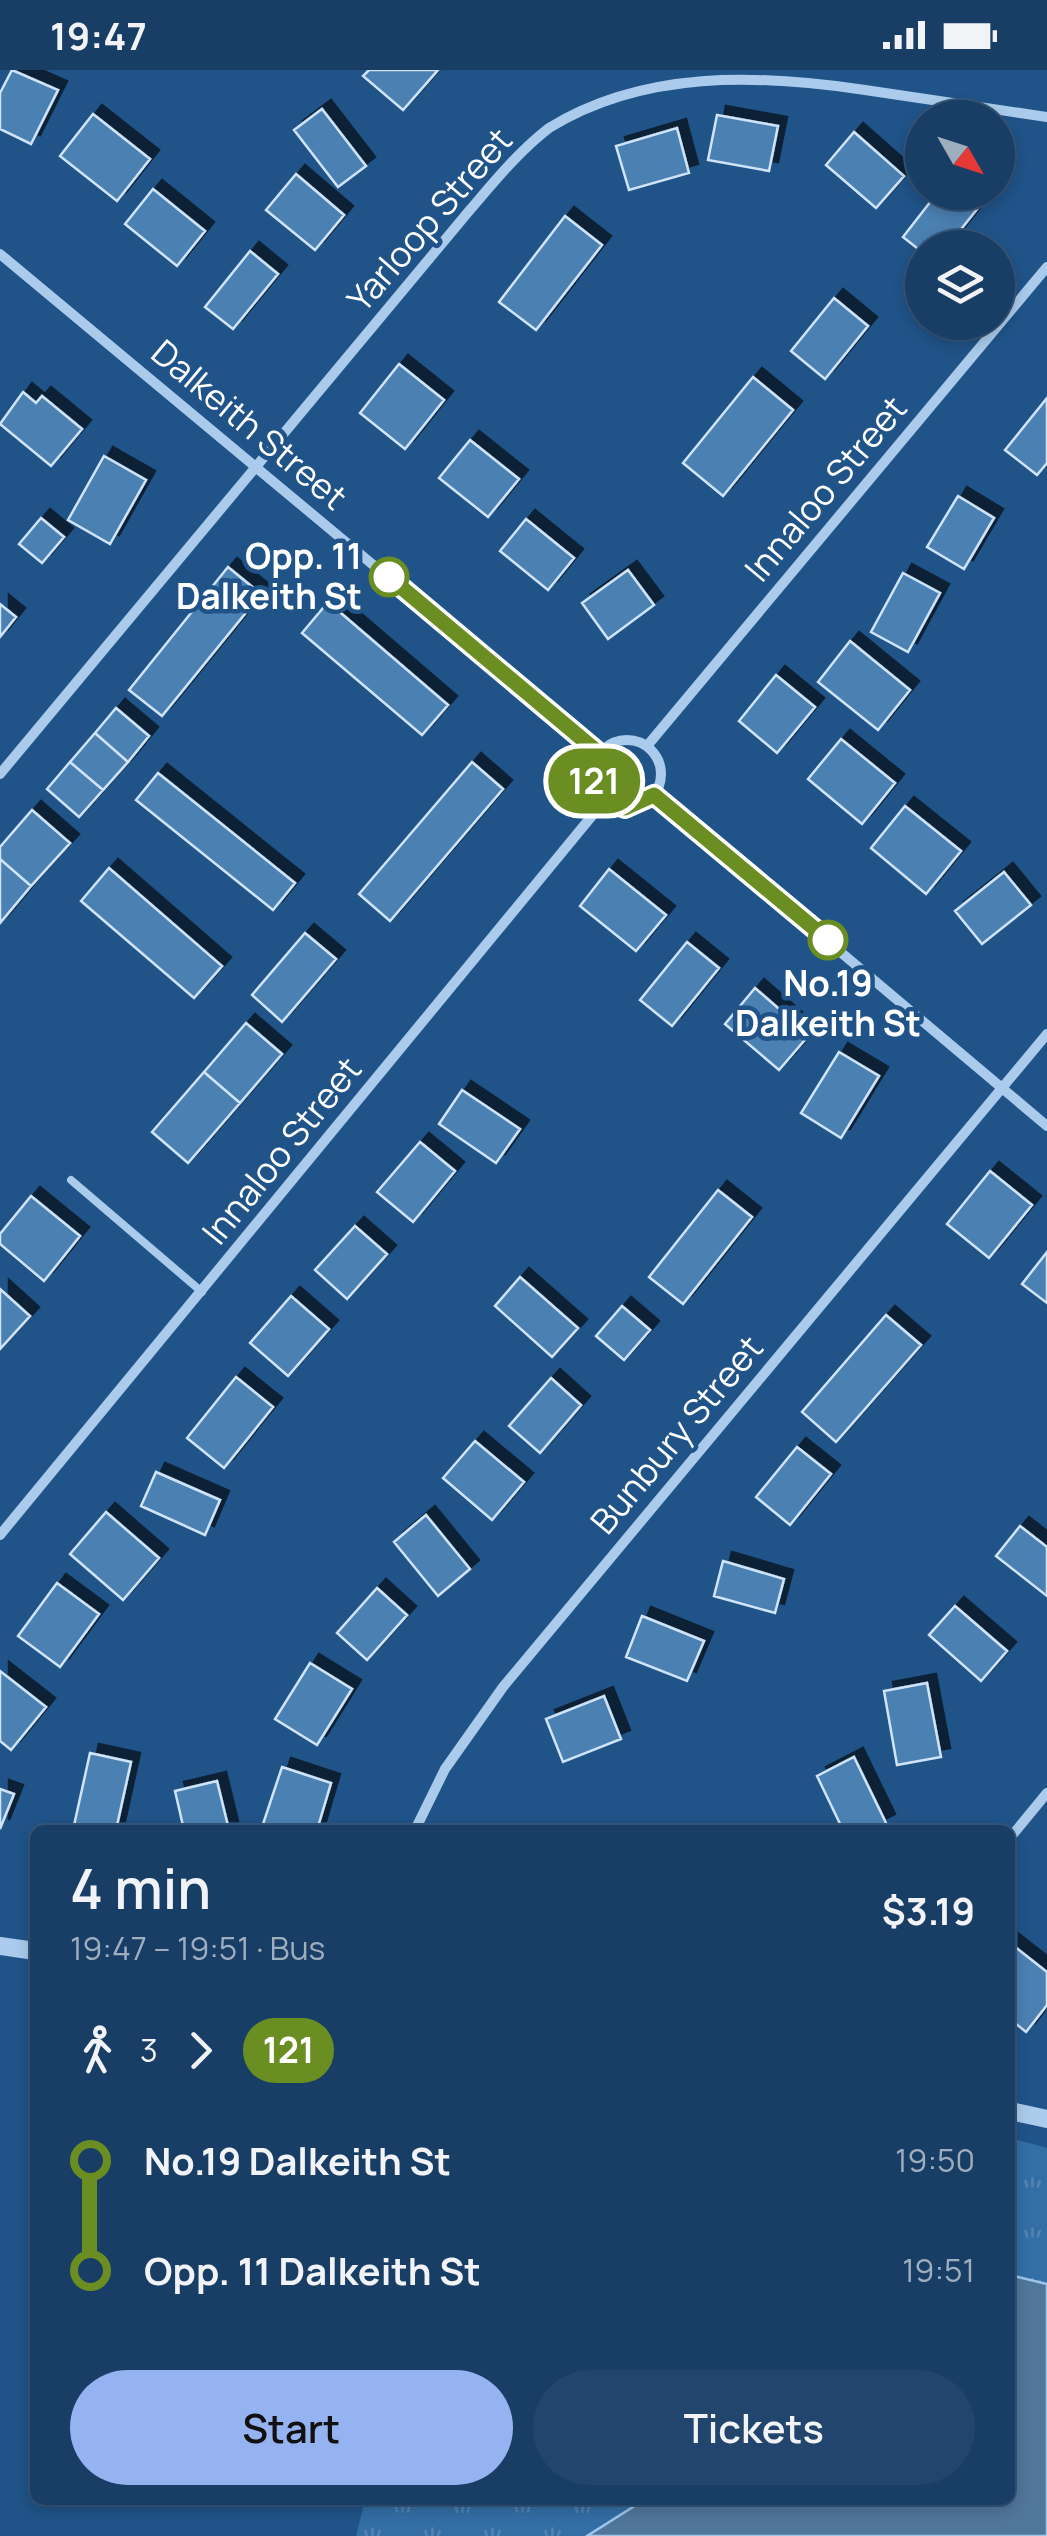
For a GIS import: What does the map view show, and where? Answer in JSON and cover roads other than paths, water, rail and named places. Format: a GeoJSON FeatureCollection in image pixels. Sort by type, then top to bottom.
{"type":"FeatureCollection","features":[{"type":"Feature","properties":{"kind":"street","name":"Yarloop Street"},"geometry":{"type":"LineString","coordinates":[[0,774],[510,164],[550,127],[594,102],[665,79],[704,73],[743,74],[1047,117]]}},
{"type":"Feature","properties":{"kind":"street","name":"Dalkeith Street"},"geometry":{"type":"LineString","coordinates":[[0,254],[600,754]]}},
{"type":"Feature","properties":{"kind":"street","name":"Innaloo Street"},"geometry":{"type":"LineString","coordinates":[[647,746],[1047,267]]}},
{"type":"Feature","properties":{"kind":"street"},"geometry":{"type":"LineString","coordinates":[[625,740],[647,746],[660,764],[659,785],[654,795],[625,808],[605,800],[594,780],[600,754],[625,740]]}},
{"type":"Feature","properties":{"kind":"street"},"geometry":{"type":"LineString","coordinates":[[654,795],[1047,1126]]}},
{"type":"Feature","properties":{"kind":"street","name":"Innaloo Street"},"geometry":{"type":"LineString","coordinates":[[0,1535],[605,800]]}},
{"type":"Feature","properties":{"kind":"street"},"geometry":{"type":"LineString","coordinates":[[1002,1088],[1047,1034]]}},
{"type":"Feature","properties":{"kind":"street","name":"Bunbury Street"},"geometry":{"type":"LineString","coordinates":[[418,1825],[444,1769],[472,1726],[1002,1088]]}},
{"type":"Feature","properties":{"kind":"street"},"geometry":{"type":"LineString","coordinates":[[1015,1832],[1047,1793]]}},
{"type":"Feature","properties":{"kind":"street"},"geometry":{"type":"LineString","coordinates":[[0,1946],[30,1950]]}},
{"type":"Feature","properties":{"kind":"street"},"geometry":{"type":"LineString","coordinates":[[1015,2111],[1047,2118]]}},
{"type":"Feature","properties":{"kind":"lane"},"geometry":{"type":"LineString","coordinates":[[71,1180],[202,1292]]}},
{"type":"Feature","properties":{"kind":"place","name":"Opp. 11 Dalkeith St"},"geometry":{"type":"Point","coordinates":[389,577]}},
{"type":"Feature","properties":{"kind":"place","name":"No.19 Dalkeith St"},"geometry":{"type":"Point","coordinates":[828,940]}}]}
